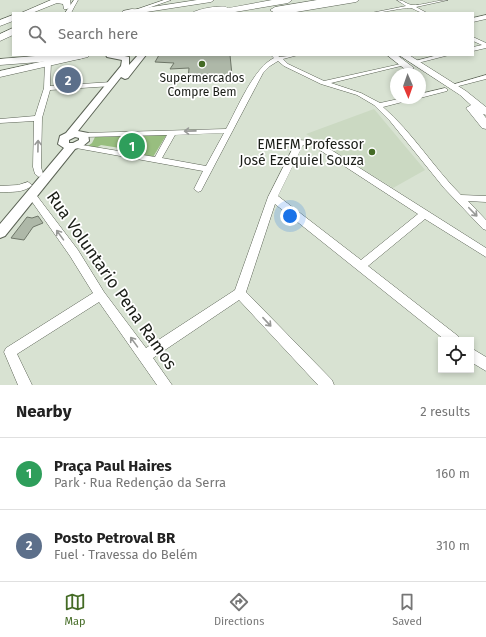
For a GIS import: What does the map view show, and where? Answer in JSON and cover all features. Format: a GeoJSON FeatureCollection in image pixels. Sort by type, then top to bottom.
{"type":"FeatureCollection","features":[{"type":"Feature","properties":{"kind":"highway"},"geometry":{"type":"LineString","coordinates":[[204,12],[270,0]]}},
{"type":"Feature","properties":{"kind":"highway"},"geometry":{"type":"LineString","coordinates":[[259,9],[288,0]]}},
{"type":"Feature","properties":{"kind":"highway"},"geometry":{"type":"LineString","coordinates":[[224,12],[347,0]]}},
{"type":"Feature","properties":{"kind":"highway"},"geometry":{"type":"LineString","coordinates":[[0,38],[12,32]]}},
{"type":"Feature","properties":{"kind":"highway"},"geometry":{"type":"LineString","coordinates":[[0,55],[12,52]]}},
{"type":"Feature","properties":{"kind":"highway"},"geometry":{"type":"LineString","coordinates":[[0,59],[12,56]]}},
{"type":"Feature","properties":{"kind":"highway"},"geometry":{"type":"LineString","coordinates":[[0,62],[79,56]]}},
{"type":"Feature","properties":{"kind":"main road"},"geometry":{"type":"LineString","coordinates":[[129,12],[211,0]]}},
{"type":"Feature","properties":{"kind":"main road"},"geometry":{"type":"LineString","coordinates":[[282,12],[325,2],[356,0]]}},
{"type":"Feature","properties":{"kind":"main road"},"geometry":{"type":"LineString","coordinates":[[28,12],[52,4],[67,6]]}},
{"type":"Feature","properties":{"kind":"main road"},"geometry":{"type":"LineString","coordinates":[[0,23],[12,18]]}},
{"type":"Feature","properties":{"kind":"main road"},"geometry":{"type":"LineString","coordinates":[[0,74],[79,56]]}},
{"type":"Feature","properties":{"kind":"main road"},"geometry":{"type":"LineString","coordinates":[[403,59],[414,62],[448,88],[472,108],[486,126]]}},
{"type":"Feature","properties":{"kind":"main road"},"geometry":{"type":"LineString","coordinates":[[403,59],[413,68]]}},
{"type":"Feature","properties":{"kind":"main road"},"geometry":{"type":"LineString","coordinates":[[426,77],[485,110]]}},
{"type":"Feature","properties":{"kind":"street"},"geometry":{"type":"LineString","coordinates":[[67,6],[76,0]]}},
{"type":"Feature","properties":{"kind":"street"},"geometry":{"type":"LineString","coordinates":[[153,9],[169,0]]}},
{"type":"Feature","properties":{"kind":"street"},"geometry":{"type":"LineString","coordinates":[[399,0],[422,12]]}},
{"type":"Feature","properties":{"kind":"street"},"geometry":{"type":"LineString","coordinates":[[379,12],[446,0]]}},
{"type":"Feature","properties":{"kind":"street"},"geometry":{"type":"LineString","coordinates":[[474,20],[486,17]]}},
{"type":"Feature","properties":{"kind":"street"},"geometry":{"type":"LineString","coordinates":[[474,39],[486,46]]}},
{"type":"Feature","properties":{"kind":"street"},"geometry":{"type":"LineString","coordinates":[[474,49],[486,46]]}},
{"type":"Feature","properties":{"kind":"street"},"geometry":{"type":"LineString","coordinates":[[0,233],[30,189],[38,174],[74,140],[125,66],[127,62],[126,58],[115,56]]}},
{"type":"Feature","properties":{"kind":"street"},"geometry":{"type":"LineString","coordinates":[[0,219],[30,189],[74,140],[141,56]]}},
{"type":"Feature","properties":{"kind":"street"},"geometry":{"type":"LineString","coordinates":[[414,62],[441,56]]}},
{"type":"Feature","properties":{"kind":"street"},"geometry":{"type":"LineString","coordinates":[[198,189],[260,73],[267,64],[276,57],[286,65],[323,83],[359,94],[378,106],[393,119],[460,198],[486,226]]}},
{"type":"Feature","properties":{"kind":"street"},"geometry":{"type":"LineString","coordinates":[[323,83],[403,59]]}},
{"type":"Feature","properties":{"kind":"street"},"geometry":{"type":"LineString","coordinates":[[38,174],[38,118],[46,88],[48,62]]}},
{"type":"Feature","properties":{"kind":"street"},"geometry":{"type":"LineString","coordinates":[[426,94],[486,77]]}},
{"type":"Feature","properties":{"kind":"street"},"geometry":{"type":"LineString","coordinates":[[46,88],[112,84]]}},
{"type":"Feature","properties":{"kind":"street"},"geometry":{"type":"LineString","coordinates":[[378,106],[390,103]]}},
{"type":"Feature","properties":{"kind":"street"},"geometry":{"type":"LineString","coordinates":[[0,121],[38,118]]}},
{"type":"Feature","properties":{"kind":"street"},"geometry":{"type":"LineString","coordinates":[[74,140],[173,132],[229,130]]}},
{"type":"Feature","properties":{"kind":"street"},"geometry":{"type":"LineString","coordinates":[[157,160],[173,132]]}},
{"type":"Feature","properties":{"kind":"street"},"geometry":{"type":"LineString","coordinates":[[74,140],[157,160],[208,168]]}},
{"type":"Feature","properties":{"kind":"street"},"geometry":{"type":"LineString","coordinates":[[145,356],[240,293],[273,197],[300,142],[314,143],[486,253]]}},
{"type":"Feature","properties":{"kind":"street"},"geometry":{"type":"LineString","coordinates":[[0,189],[30,189]]}},
{"type":"Feature","properties":{"kind":"street","name":"Rua Voluntario Pena Ramos"},"geometry":{"type":"LineString","coordinates":[[30,189],[74,253],[100,295],[165,385]]}},
{"type":"Feature","properties":{"kind":"street"},"geometry":{"type":"LineString","coordinates":[[273,197],[450,337]]}},
{"type":"Feature","properties":{"kind":"street"},"geometry":{"type":"LineString","coordinates":[[460,198],[486,199]]}},
{"type":"Feature","properties":{"kind":"street"},"geometry":{"type":"LineString","coordinates":[[361,266],[425,214]]}},
{"type":"Feature","properties":{"kind":"street"},"geometry":{"type":"LineString","coordinates":[[240,293],[327,385]]}},
{"type":"Feature","properties":{"kind":"street"},"geometry":{"type":"LineString","coordinates":[[25,385],[10,352],[100,295]]}},
{"type":"Feature","properties":{"kind":"street"},"geometry":{"type":"LineString","coordinates":[[474,356],[486,366]]}},
{"type":"Feature","properties":{"kind":"shaded area","name":"EMEFM Professor José Ezequiel Souza"},"geometry":{"type":"Polygon","coordinates":[[[374,109],[425,170],[393,188],[306,134],[374,109]]]}},
{"type":"Feature","properties":{"kind":"green space"},"geometry":{"type":"Polygon","coordinates":[[[167,134],[153,157],[141,156],[139,151],[101,145],[96,148],[88,146],[92,143],[95,137],[167,134]]]}},
{"type":"Feature","properties":{"kind":"building","name":"Supermercados Compre Bem"},"geometry":{"type":"Polygon","coordinates":[[[158,56],[230,56],[232,75],[188,79],[189,68],[170,69],[174,63],[155,62],[158,56]]]}},
{"type":"Feature","properties":{"kind":"building"},"geometry":{"type":"Polygon","coordinates":[[[38,216],[43,223],[33,227],[24,240],[11,238],[27,217],[32,218],[38,216]]]}},
{"type":"Feature","properties":{"kind":"place","name":"Supermercados Compre Bem"},"geometry":{"type":"Point","coordinates":[202,64]}},
{"type":"Feature","properties":{"kind":"place","name":"Posto Petroval BR"},"geometry":{"type":"Point","coordinates":[68,80]}},
{"type":"Feature","properties":{"kind":"place","name":"Praça Paul Haires"},"geometry":{"type":"Point","coordinates":[132,146]}},
{"type":"Feature","properties":{"kind":"place","name":"EMEFM Professor José Ezequiel Souza"},"geometry":{"type":"Point","coordinates":[372,152]}}]}
